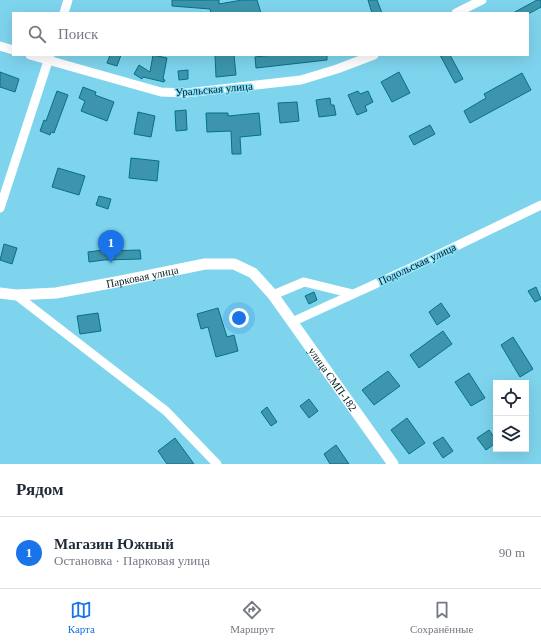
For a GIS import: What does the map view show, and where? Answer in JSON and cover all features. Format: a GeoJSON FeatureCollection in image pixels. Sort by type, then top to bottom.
{"type":"FeatureCollection","features":[{"type":"Feature","properties":{"kind":"street"},"geometry":{"type":"LineString","coordinates":[[64,12],[68,0]]}},
{"type":"Feature","properties":{"kind":"street"},"geometry":{"type":"LineString","coordinates":[[458,12],[482,0]]}},
{"type":"Feature","properties":{"kind":"street"},"geometry":{"type":"LineString","coordinates":[[0,46],[12,50]]}},
{"type":"Feature","properties":{"kind":"street","name":"Уральская улица"},"geometry":{"type":"LineString","coordinates":[[36,56],[49,58],[161,92],[186,94],[301,80],[337,69],[371,56]]}},
{"type":"Feature","properties":{"kind":"street"},"geometry":{"type":"LineString","coordinates":[[0,208],[49,58]]}},
{"type":"Feature","properties":{"kind":"street","name":"Подольская улица"},"geometry":{"type":"LineString","coordinates":[[292,322],[417,265],[541,205]]}},
{"type":"Feature","properties":{"kind":"street","name":"Парковая улица"},"geometry":{"type":"LineString","coordinates":[[0,293],[16,296],[56,293],[206,264],[234,264],[253,273],[273,295]]}},
{"type":"Feature","properties":{"kind":"street"},"geometry":{"type":"LineString","coordinates":[[273,295],[304,282],[353,294]]}},
{"type":"Feature","properties":{"kind":"street","name":"улица СМП-182"},"geometry":{"type":"LineString","coordinates":[[273,295],[393,464]]}},
{"type":"Feature","properties":{"kind":"street"},"geometry":{"type":"LineString","coordinates":[[16,296],[166,411],[217,464]]}},
{"type":"Feature","properties":{"kind":"building"},"geometry":{"type":"Polygon","coordinates":[[[172,0],[219,0],[219,4],[242,0],[257,0],[261,12],[211,12],[210,9],[172,6],[172,0]]]}},
{"type":"Feature","properties":{"kind":"building"},"geometry":{"type":"Polygon","coordinates":[[[368,0],[377,0],[382,12],[372,12],[368,0]]]}},
{"type":"Feature","properties":{"kind":"building"},"geometry":{"type":"Polygon","coordinates":[[[537,0],[541,0],[541,7],[530,13],[515,12],[537,0]]]}},
{"type":"Feature","properties":{"kind":"building"},"geometry":{"type":"Polygon","coordinates":[[[110,56],[121,56],[117,66],[107,63],[110,56]]]}},
{"type":"Feature","properties":{"kind":"building"},"geometry":{"type":"Polygon","coordinates":[[[153,56],[167,58],[163,79],[165,80],[164,82],[143,77],[142,79],[134,74],[139,65],[150,72],[153,56]]]}},
{"type":"Feature","properties":{"kind":"building"},"geometry":{"type":"Polygon","coordinates":[[[215,56],[234,56],[236,75],[216,77],[215,56]]]}},
{"type":"Feature","properties":{"kind":"building"},"geometry":{"type":"Polygon","coordinates":[[[327,56],[327,60],[256,68],[255,57],[327,56]]]}},
{"type":"Feature","properties":{"kind":"building"},"geometry":{"type":"Polygon","coordinates":[[[441,56],[451,56],[463,79],[455,83],[441,56]]]}},
{"type":"Feature","properties":{"kind":"building"},"geometry":{"type":"Polygon","coordinates":[[[188,70],[188,79],[179,80],[178,71],[188,70]]]}},
{"type":"Feature","properties":{"kind":"building"},"geometry":{"type":"Polygon","coordinates":[[[0,72],[19,79],[15,92],[0,87],[0,72]]]}},
{"type":"Feature","properties":{"kind":"building"},"geometry":{"type":"Polygon","coordinates":[[[399,72],[410,93],[392,102],[381,82],[399,72]]]}},
{"type":"Feature","properties":{"kind":"building"},"geometry":{"type":"Polygon","coordinates":[[[522,73],[531,90],[470,123],[464,111],[486,98],[484,94],[522,73]]]}},
{"type":"Feature","properties":{"kind":"building"},"geometry":{"type":"Polygon","coordinates":[[[83,87],[96,92],[95,95],[114,102],[107,121],[81,111],[85,101],[79,98],[83,87]]]}},
{"type":"Feature","properties":{"kind":"building"},"geometry":{"type":"Polygon","coordinates":[[[57,91],[68,95],[54,133],[51,132],[50,135],[40,131],[44,120],[46,121],[57,91]]]}},
{"type":"Feature","properties":{"kind":"building"},"geometry":{"type":"Polygon","coordinates":[[[358,91],[360,94],[368,91],[373,102],[365,106],[367,111],[357,115],[348,95],[358,91]]]}},
{"type":"Feature","properties":{"kind":"building"},"geometry":{"type":"Polygon","coordinates":[[[330,98],[331,105],[334,105],[336,115],[319,117],[316,100],[330,98]]]}},
{"type":"Feature","properties":{"kind":"building"},"geometry":{"type":"Polygon","coordinates":[[[297,102],[299,121],[280,123],[278,103],[297,102]]]}},
{"type":"Feature","properties":{"kind":"building"},"geometry":{"type":"Polygon","coordinates":[[[186,110],[187,130],[176,131],[175,111],[186,110]]]}},
{"type":"Feature","properties":{"kind":"building"},"geometry":{"type":"Polygon","coordinates":[[[138,112],[155,116],[151,137],[134,134],[138,112]]]}},
{"type":"Feature","properties":{"kind":"building"},"geometry":{"type":"Polygon","coordinates":[[[206,113],[228,113],[228,116],[259,113],[261,135],[240,137],[241,154],[232,154],[231,131],[207,132],[206,113]]]}},
{"type":"Feature","properties":{"kind":"building"},"geometry":{"type":"Polygon","coordinates":[[[430,125],[435,134],[414,145],[409,136],[430,125]]]}},
{"type":"Feature","properties":{"kind":"building"},"geometry":{"type":"Polygon","coordinates":[[[131,158],[159,161],[157,181],[129,178],[131,158]]]}},
{"type":"Feature","properties":{"kind":"building"},"geometry":{"type":"Polygon","coordinates":[[[58,168],[85,176],[79,195],[52,187],[58,168]]]}},
{"type":"Feature","properties":{"kind":"building"},"geometry":{"type":"Polygon","coordinates":[[[99,196],[111,199],[108,209],[96,205],[99,196]]]}},
{"type":"Feature","properties":{"kind":"building"},"geometry":{"type":"Polygon","coordinates":[[[4,244],[17,248],[12,264],[0,260],[4,244]]]}},
{"type":"Feature","properties":{"kind":"building"},"geometry":{"type":"Polygon","coordinates":[[[103,250],[140,250],[141,259],[89,262],[88,252],[103,250]]]}},
{"type":"Feature","properties":{"kind":"building"},"geometry":{"type":"Polygon","coordinates":[[[536,287],[541,299],[535,302],[528,291],[536,287]]]}},
{"type":"Feature","properties":{"kind":"building"},"geometry":{"type":"Polygon","coordinates":[[[314,292],[317,300],[309,304],[305,296],[314,292]]]}},
{"type":"Feature","properties":{"kind":"building"},"geometry":{"type":"Polygon","coordinates":[[[441,303],[450,316],[437,325],[429,312],[441,303]]]}},
{"type":"Feature","properties":{"kind":"building"},"geometry":{"type":"Polygon","coordinates":[[[218,308],[227,337],[234,335],[238,351],[216,357],[208,327],[201,329],[197,314],[218,308]]]}},
{"type":"Feature","properties":{"kind":"building"},"geometry":{"type":"Polygon","coordinates":[[[98,313],[101,331],[80,334],[77,316],[98,313]]]}},
{"type":"Feature","properties":{"kind":"building"},"geometry":{"type":"Polygon","coordinates":[[[443,331],[452,344],[419,368],[410,355],[443,331]]]}},
{"type":"Feature","properties":{"kind":"building"},"geometry":{"type":"Polygon","coordinates":[[[513,337],[533,369],[520,377],[501,345],[513,337]]]}},
{"type":"Feature","properties":{"kind":"building"},"geometry":{"type":"Polygon","coordinates":[[[388,371],[400,386],[374,405],[362,390],[388,371]]]}},
{"type":"Feature","properties":{"kind":"building"},"geometry":{"type":"Polygon","coordinates":[[[469,373],[485,398],[471,406],[455,382],[469,373]]]}},
{"type":"Feature","properties":{"kind":"building"},"geometry":{"type":"Polygon","coordinates":[[[309,399],[318,411],[309,418],[300,406],[309,399]]]}},
{"type":"Feature","properties":{"kind":"building"},"geometry":{"type":"Polygon","coordinates":[[[267,407],[277,422],[271,426],[261,412],[267,407]]]}},
{"type":"Feature","properties":{"kind":"building"},"geometry":{"type":"Polygon","coordinates":[[[407,418],[425,443],[409,454],[391,430],[407,418]]]}},
{"type":"Feature","properties":{"kind":"building"},"geometry":{"type":"Polygon","coordinates":[[[489,430],[493,436],[493,445],[486,450],[477,438],[489,430]]]}},
{"type":"Feature","properties":{"kind":"building"},"geometry":{"type":"Polygon","coordinates":[[[443,437],[453,451],[443,458],[433,443],[443,437]]]}},
{"type":"Feature","properties":{"kind":"building"},"geometry":{"type":"Polygon","coordinates":[[[175,438],[194,464],[167,464],[158,451],[175,438]]]}},
{"type":"Feature","properties":{"kind":"building"},"geometry":{"type":"Polygon","coordinates":[[[336,445],[349,464],[330,464],[324,454],[336,445]]]}},
{"type":"Feature","properties":{"kind":"place","name":"Магазин Южный"},"geometry":{"type":"Point","coordinates":[111,263]}}]}
